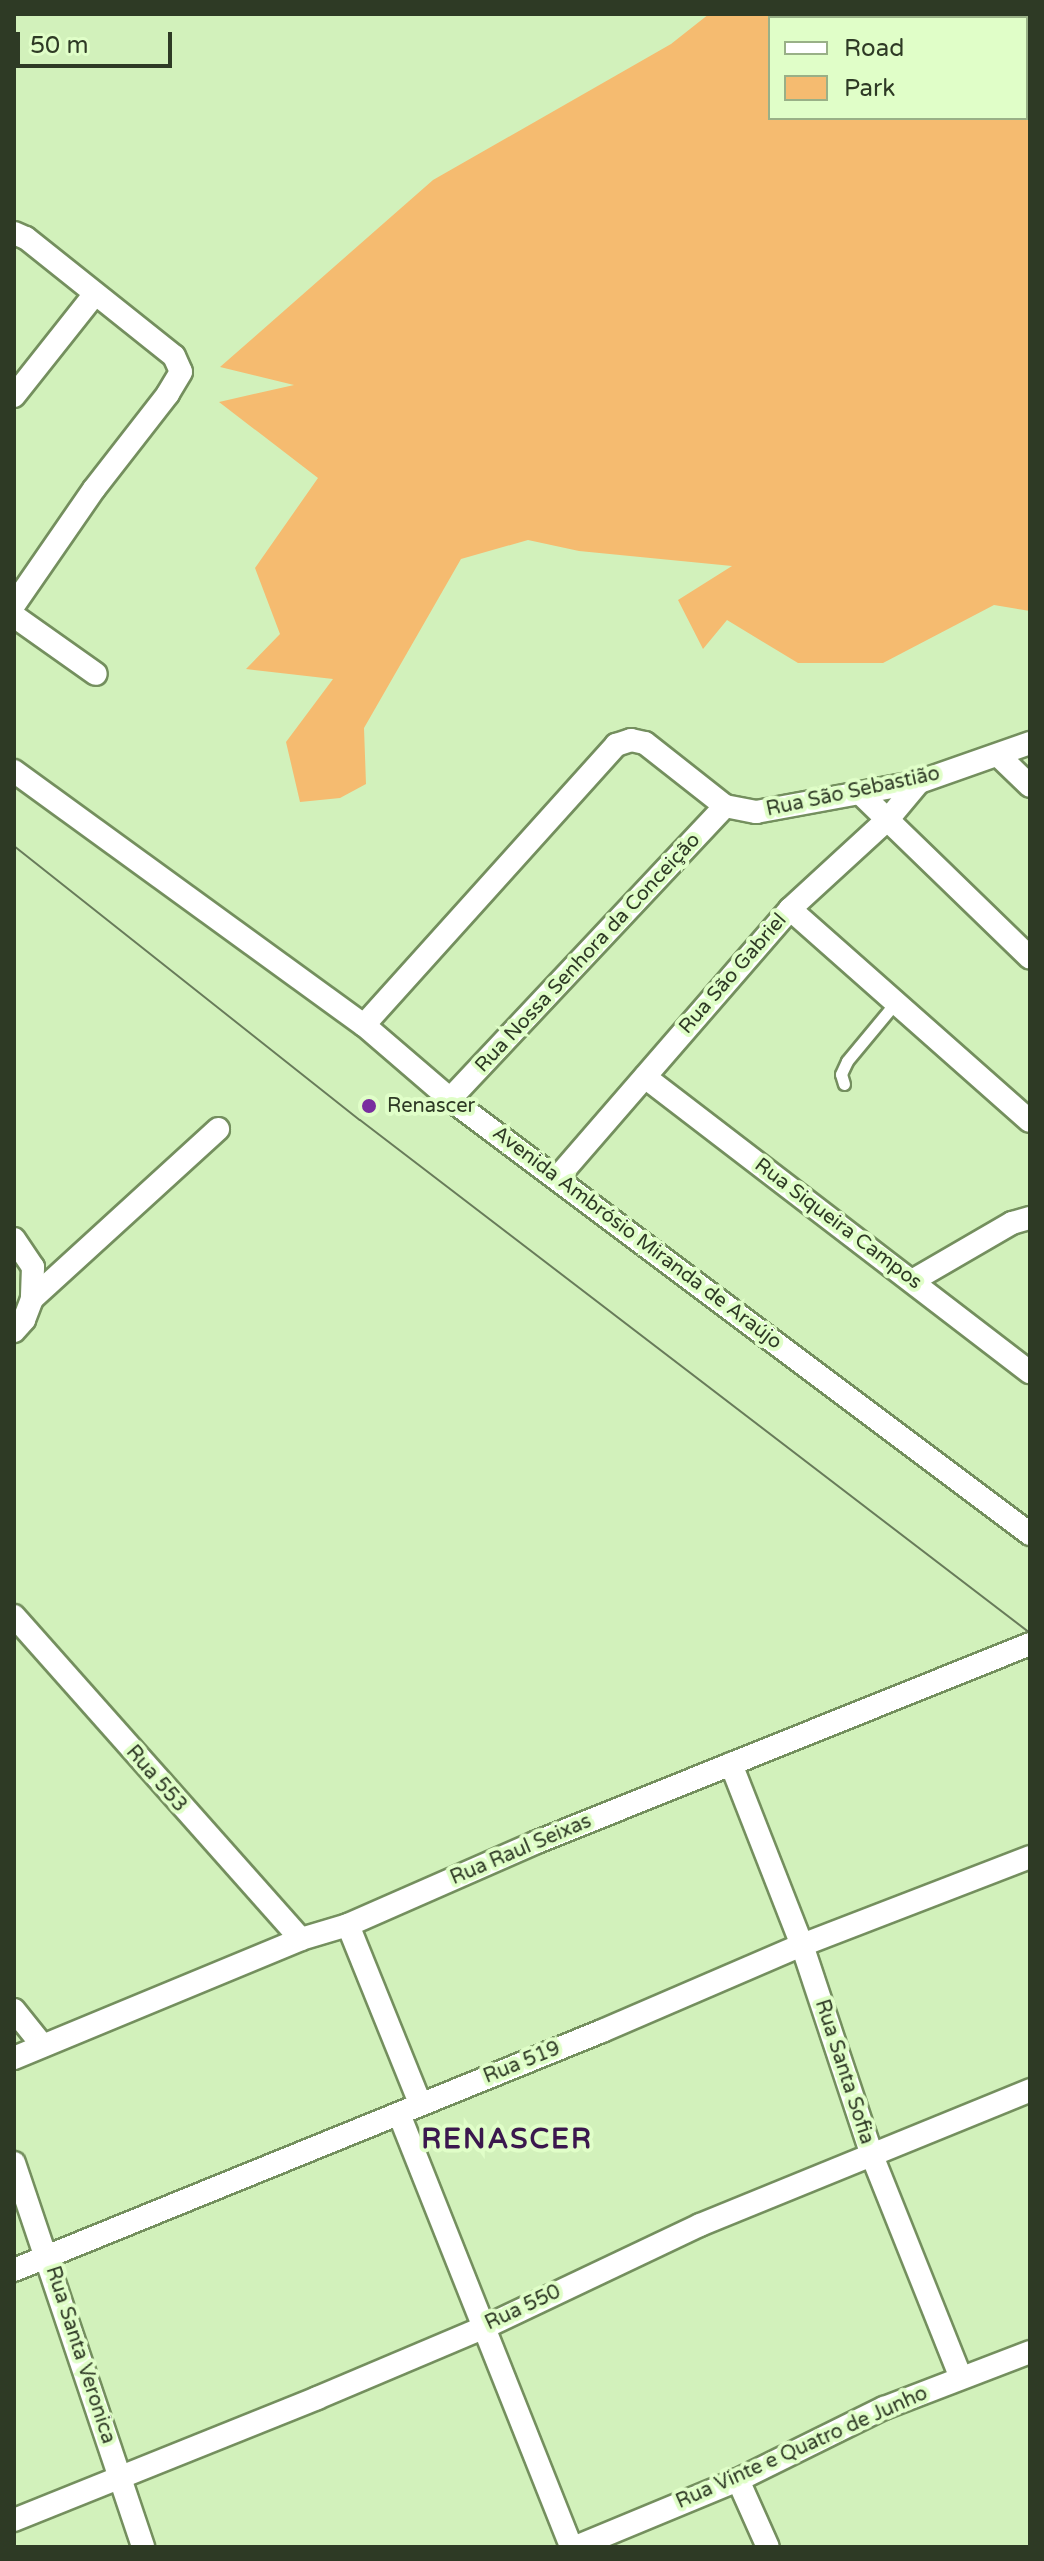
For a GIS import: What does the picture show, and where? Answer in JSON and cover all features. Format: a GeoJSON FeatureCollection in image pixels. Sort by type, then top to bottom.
{"type":"FeatureCollection","features":[{"type":"Feature","properties":{"kind":"street"},"geometry":{"type":"LineString","coordinates":[[14,605],[94,489],[173,388],[181,372],[174,356],[20,235]]}},
{"type":"Feature","properties":{"kind":"street"},"geometry":{"type":"LineString","coordinates":[[14,396],[94,295]]}},
{"type":"Feature","properties":{"kind":"street"},"geometry":{"type":"LineString","coordinates":[[14,616],[96,674]]}},
{"type":"Feature","properties":{"kind":"street"},"geometry":{"type":"LineString","coordinates":[[364,1025],[616,745],[631,740],[645,743],[725,806]]}},
{"type":"Feature","properties":{"kind":"street","name":"Rua São Sebastião"},"geometry":{"type":"LineString","coordinates":[[725,806],[756,812],[861,794],[919,782],[1030,743]]}},
{"type":"Feature","properties":{"kind":"street"},"geometry":{"type":"LineString","coordinates":[[999,756],[1030,786]]}},
{"type":"Feature","properties":{"kind":"street","name":"Avenida Ambrósio Miranda de Araújo"},"geometry":{"type":"LineString","coordinates":[[14,771],[364,1025],[450,1099],[1030,1534]]}},
{"type":"Feature","properties":{"kind":"street","name":"Rua São Gabriel"},"geometry":{"type":"LineString","coordinates":[[558,1177],[790,909],[889,818],[919,782]]}},
{"type":"Feature","properties":{"kind":"street"},"geometry":{"type":"LineString","coordinates":[[861,794],[1030,958]]}},
{"type":"Feature","properties":{"kind":"street","name":"Rua Nossa Senhora da Conceição"},"geometry":{"type":"LineString","coordinates":[[450,1099],[725,806]]}},
{"type":"Feature","properties":{"kind":"street"},"geometry":{"type":"LineString","coordinates":[[790,909],[1030,1121]]}},
{"type":"Feature","properties":{"kind":"street","name":"Rua Siqueira Campos"},"geometry":{"type":"LineString","coordinates":[[645,1077],[1030,1372]]}},
{"type":"Feature","properties":{"kind":"street"},"geometry":{"type":"LineString","coordinates":[[32,1299],[218,1129]]}},
{"type":"Feature","properties":{"kind":"street"},"geometry":{"type":"LineString","coordinates":[[912,1281],[1012,1223],[1030,1218]]}},
{"type":"Feature","properties":{"kind":"street"},"geometry":{"type":"LineString","coordinates":[[14,1239],[33,1267],[32,1299],[24,1320],[14,1331]]}},
{"type":"Feature","properties":{"kind":"street"},"geometry":{"type":"LineString","coordinates":[[1008,1517],[1030,1508]]}},
{"type":"Feature","properties":{"kind":"street","name":"Rua 553"},"geometry":{"type":"LineString","coordinates":[[14,1616],[301,1939]]}},
{"type":"Feature","properties":{"kind":"street","name":"Rua Raul Seixas"},"geometry":{"type":"LineString","coordinates":[[14,2058],[301,1939],[348,1925],[537,1842],[1029,1645]]}},
{"type":"Feature","properties":{"kind":"street","name":"Rua Santa Sofia"},"geometry":{"type":"LineString","coordinates":[[731,1764],[802,1945],[871,2153],[961,2378]]}},
{"type":"Feature","properties":{"kind":"street","name":"Rua 519"},"geometry":{"type":"LineString","coordinates":[[14,2270],[602,2031],[802,1945],[1030,1857]]}},
{"type":"Feature","properties":{"kind":"street"},"geometry":{"type":"LineString","coordinates":[[348,1925],[420,2103]]}},
{"type":"Feature","properties":{"kind":"street"},"geometry":{"type":"LineString","coordinates":[[14,2010],[43,2046]]}},
{"type":"Feature","properties":{"kind":"street","name":"Rua 550"},"geometry":{"type":"LineString","coordinates":[[14,2520],[483,2328],[700,2225],[1030,2090]]}},
{"type":"Feature","properties":{"kind":"street"},"geometry":{"type":"LineString","coordinates":[[399,2114],[573,2547]]}},
{"type":"Feature","properties":{"kind":"street","name":"Rua Santa Veronica"},"geometry":{"type":"LineString","coordinates":[[14,2163],[143,2547]]}},
{"type":"Feature","properties":{"kind":"street","name":"Rua Vinte e Quatro de Junho"},"geometry":{"type":"LineString","coordinates":[[573,2547],[738,2480],[884,2408],[1030,2352]]}},
{"type":"Feature","properties":{"kind":"street"},"geometry":{"type":"LineString","coordinates":[[738,2480],[768,2547]]}},
{"type":"Feature","properties":{"kind":"lane"},"geometry":{"type":"LineString","coordinates":[[844,1084],[841,1074],[847,1061],[896,1002]]}},
{"type":"Feature","properties":{"kind":"green space"},"geometry":{"type":"Polygon","coordinates":[[[709,14],[1030,14],[1030,611],[994,605],[883,663],[798,663],[727,620],[703,649],[678,600],[732,566],[579,551],[528,540],[461,559],[364,728],[366,784],[340,798],[300,802],[286,742],[333,679],[246,669],[280,634],[255,568],[318,478],[219,402],[294,385],[220,367],[433,180],[671,44],[709,14]]]}},
{"type":"Feature","properties":{"kind":"tram line"},"geometry":{"type":"LineString","coordinates":[[14,846],[360,1120],[1030,1633]]}},
{"type":"Feature","properties":{"kind":"place","name":"Renascer"},"geometry":{"type":"Point","coordinates":[369,1106]}},
{"type":"Feature","properties":{"kind":"district","name":"RENASCER"},"geometry":{"type":"Point","coordinates":[507,2139]}}]}
